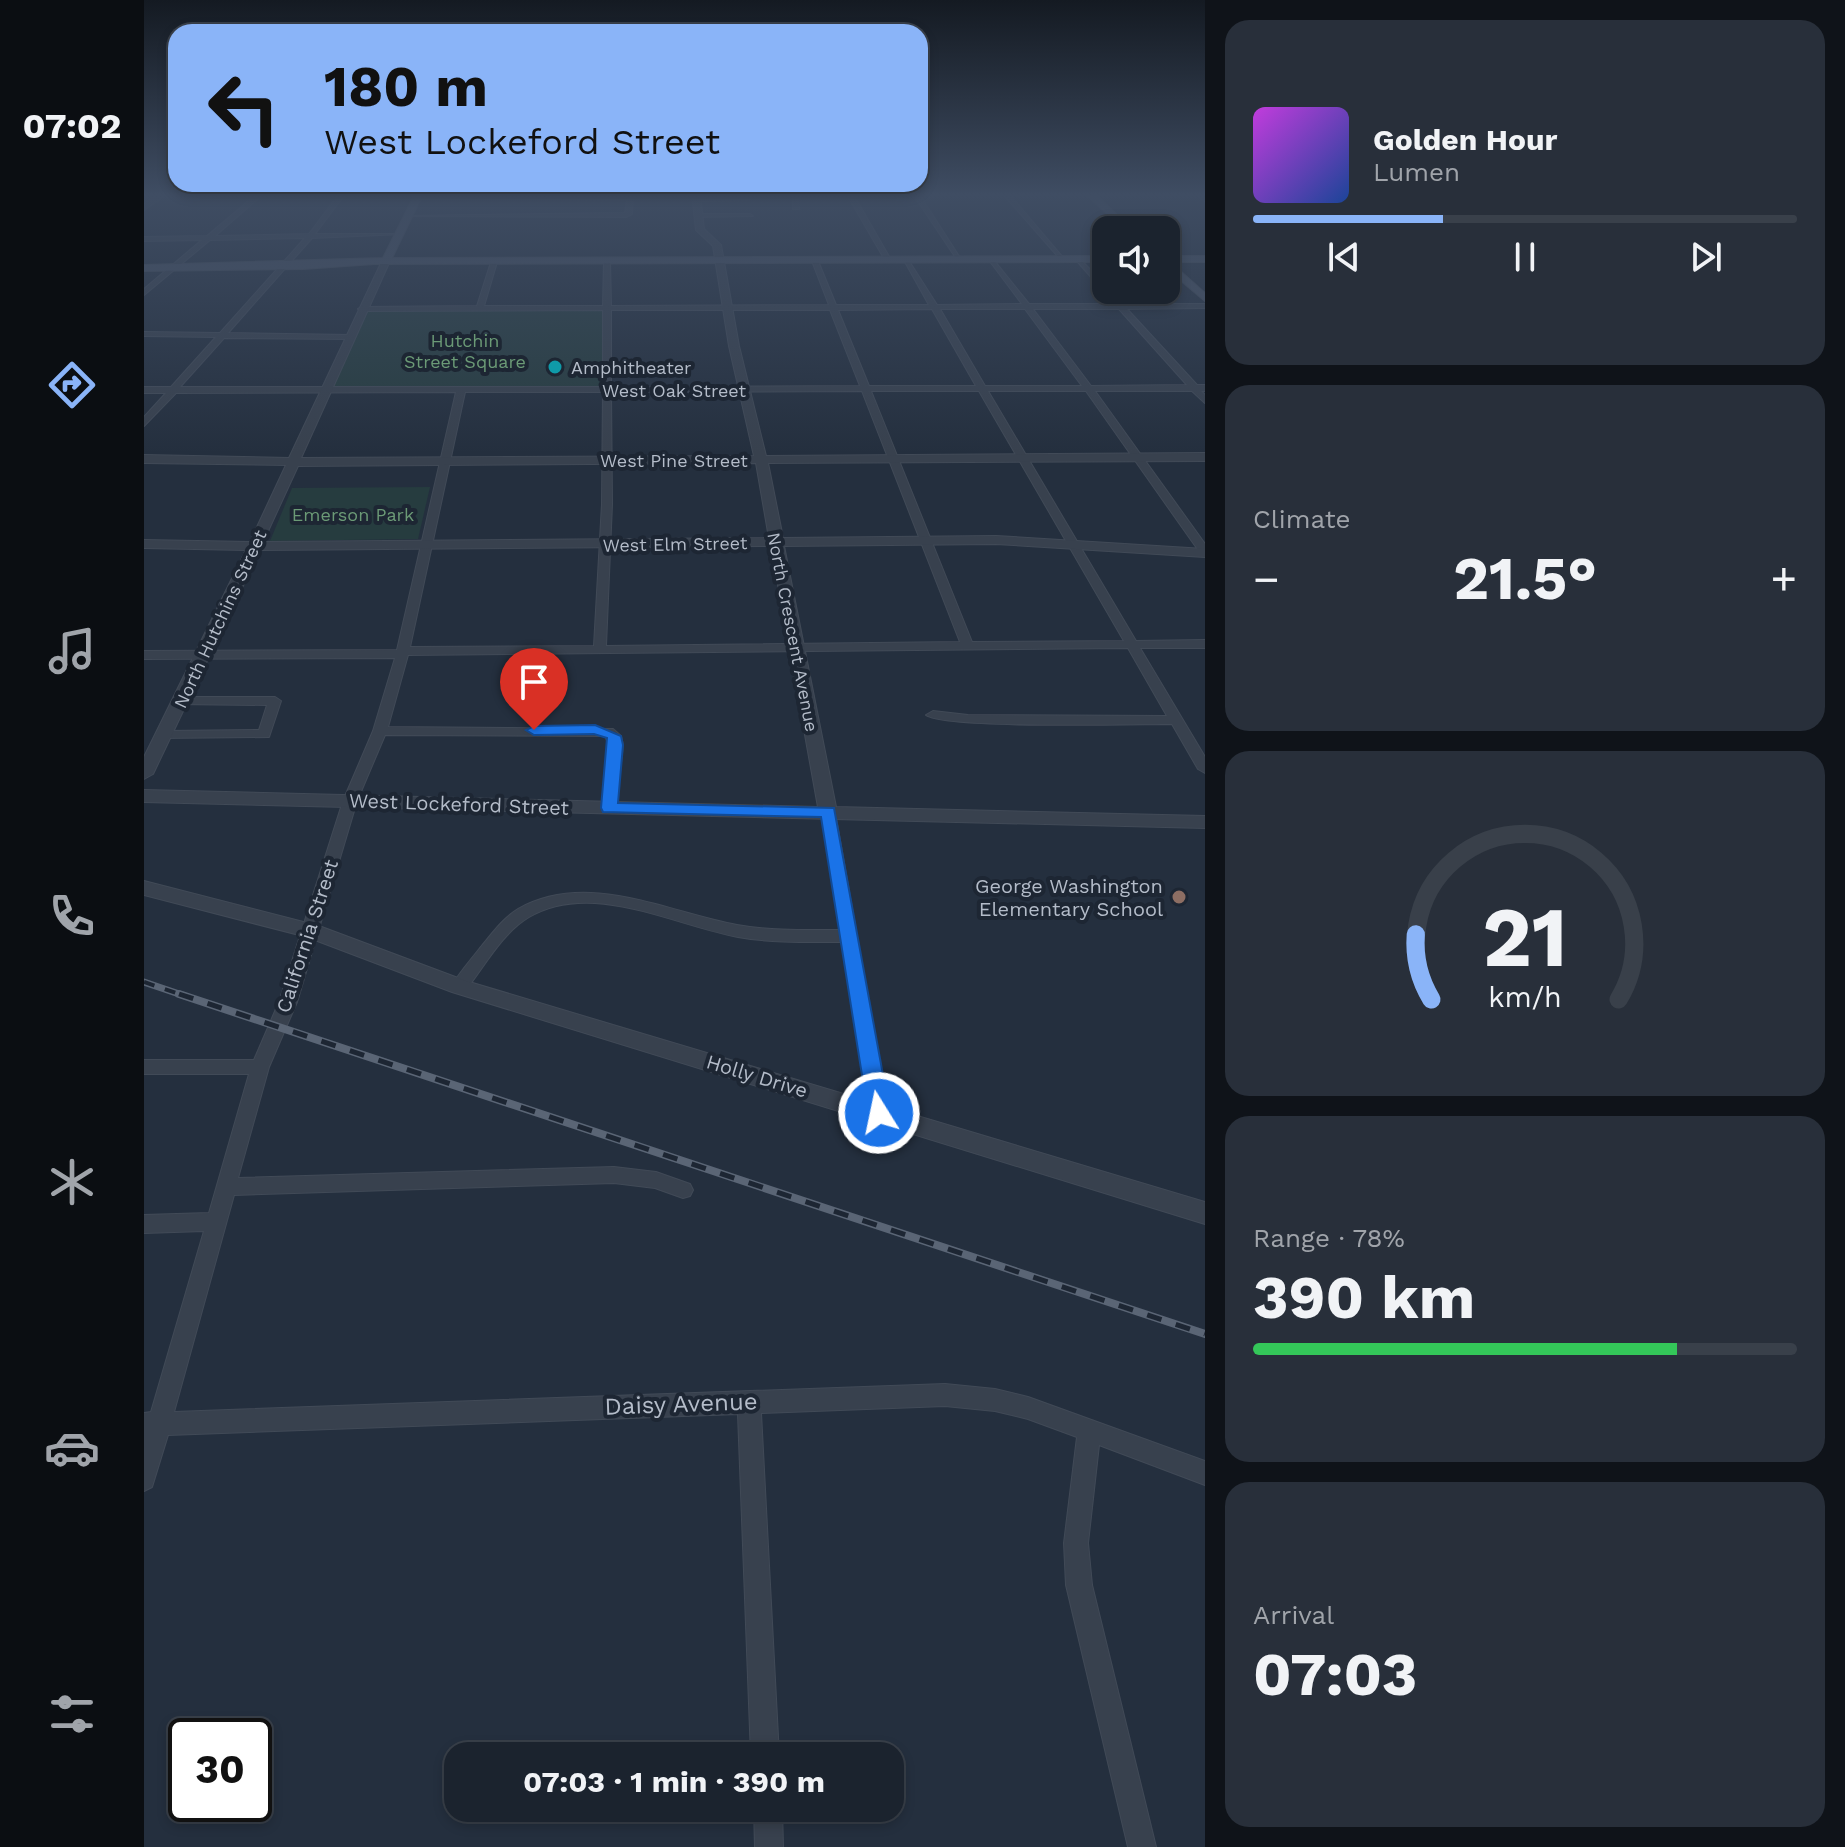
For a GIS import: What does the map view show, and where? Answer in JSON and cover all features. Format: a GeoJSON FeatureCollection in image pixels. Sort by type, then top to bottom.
{"type":"FeatureCollection","features":[{"type":"Feature","properties":{"kind":"main road"},"geometry":{"type":"LineString","coordinates":[[1186,280],[1205,298]]}},
{"type":"Feature","properties":{"kind":"street"},"geometry":{"type":"LineString","coordinates":[[144,293],[160,280]]}},
{"type":"Feature","properties":{"kind":"street"},"geometry":{"type":"LineString","coordinates":[[144,423],[273,280]]}},
{"type":"Feature","properties":{"kind":"street","name":"North Hutchins Street"},"geometry":{"type":"LineString","coordinates":[[144,774],[203,656],[375,280]]}},
{"type":"Feature","properties":{"kind":"street"},"geometry":{"type":"LineString","coordinates":[[480,308],[488,280]]}},
{"type":"Feature","properties":{"kind":"street"},"geometry":{"type":"LineString","coordinates":[[600,649],[606,280]]}},
{"type":"Feature","properties":{"kind":"street","name":"North Crescent Avenue"},"geometry":{"type":"LineString","coordinates":[[723,280],[828,812]]}},
{"type":"Feature","properties":{"kind":"street"},"geometry":{"type":"LineString","coordinates":[[822,280],[967,645]]}},
{"type":"Feature","properties":{"kind":"street"},"geometry":{"type":"LineString","coordinates":[[919,280],[1205,769]]}},
{"type":"Feature","properties":{"kind":"street"},"geometry":{"type":"LineString","coordinates":[[1007,280],[1205,553]]}},
{"type":"Feature","properties":{"kind":"street"},"geometry":{"type":"LineString","coordinates":[[1097,280],[1200,388],[1205,400]]}},
{"type":"Feature","properties":{"kind":"street"},"geometry":{"type":"LineString","coordinates":[[362,309],[1205,306]]}},
{"type":"Feature","properties":{"kind":"street"},"geometry":{"type":"LineString","coordinates":[[144,334],[351,337]]}},
{"type":"Feature","properties":{"kind":"street","name":"West Oak Street"},"geometry":{"type":"LineString","coordinates":[[144,390],[1200,388]]}},
{"type":"Feature","properties":{"kind":"street","name":"California Street"},"geometry":{"type":"LineString","coordinates":[[144,1479],[151,1424],[217,1222],[260,1067],[288,1002],[350,801],[380,731],[403,652],[461,391]]}},
{"type":"Feature","properties":{"kind":"street","name":"West Pine Street"},"geometry":{"type":"LineString","coordinates":[[144,459],[292,462],[760,456],[895,459],[1205,457]]}},
{"type":"Feature","properties":{"kind":"street","name":"West Elm Street"},"geometry":{"type":"LineString","coordinates":[[144,544],[253,547],[924,541],[1071,543],[1205,553]]}},
{"type":"Feature","properties":{"kind":"street"},"geometry":{"type":"LineString","coordinates":[[144,655],[1205,644]]}},
{"type":"Feature","properties":{"kind":"street"},"geometry":{"type":"LineString","coordinates":[[165,735],[264,734],[275,701],[181,701]]}},
{"type":"Feature","properties":{"kind":"street"},"geometry":{"type":"LineString","coordinates":[[933,715],[968,719],[1174,720]]}},
{"type":"Feature","properties":{"kind":"street"},"geometry":{"type":"LineString","coordinates":[[380,731],[608,732],[614,736],[616,745],[609,808]]}},
{"type":"Feature","properties":{"kind":"street","name":"West Lockeford Street"},"geometry":{"type":"LineString","coordinates":[[144,796],[1205,822]]}},
{"type":"Feature","properties":{"kind":"street"},"geometry":{"type":"LineString","coordinates":[[828,812],[879,1113]]}},
{"type":"Feature","properties":{"kind":"street"},"geometry":{"type":"LineString","coordinates":[[144,888],[312,931]]}},
{"type":"Feature","properties":{"kind":"street"},"geometry":{"type":"LineString","coordinates":[[459,987],[517,918],[556,900],[605,899],[737,931],[774,936],[848,936]]}},
{"type":"Feature","properties":{"kind":"street","name":"Holly Drive"},"geometry":{"type":"LineString","coordinates":[[312,931],[459,987],[1205,1213]]}},
{"type":"Feature","properties":{"kind":"street"},"geometry":{"type":"LineString","coordinates":[[144,1067],[260,1067]]}},
{"type":"Feature","properties":{"kind":"street"},"geometry":{"type":"LineString","coordinates":[[226,1187],[614,1175],[656,1180],[683,1190]]}},
{"type":"Feature","properties":{"kind":"street"},"geometry":{"type":"LineString","coordinates":[[144,1224],[217,1222]]}},
{"type":"Feature","properties":{"kind":"street","name":"Daisy Avenue"},"geometry":{"type":"LineString","coordinates":[[151,1424],[945,1395],[1017,1405],[1205,1473]]}},
{"type":"Feature","properties":{"kind":"street"},"geometry":{"type":"LineString","coordinates":[[749,1402],[764,1742]]}},
{"type":"Feature","properties":{"kind":"street"},"geometry":{"type":"LineString","coordinates":[[1089,1431],[1076,1543],[1079,1585],[1142,1847]]}},
{"type":"Feature","properties":{"kind":"street"},"geometry":{"type":"LineString","coordinates":[[768,1822],[769,1847]]}},
{"type":"Feature","properties":{"kind":"green space","name":"Hutchin Street Square"},"geometry":{"type":"Polygon","coordinates":[[[605,308],[605,390],[325,392],[362,309],[605,308]]]}},
{"type":"Feature","properties":{"kind":"green space","name":"Emerson Park"},"geometry":{"type":"Polygon","coordinates":[[[430,487],[418,539],[270,541],[292,488],[430,487]]]}},
{"type":"Feature","properties":{"kind":"railway"},"geometry":{"type":"LineString","coordinates":[[144,982],[184,996]]}},
{"type":"Feature","properties":{"kind":"railway"},"geometry":{"type":"LineString","coordinates":[[179,994],[184,996]]}},
{"type":"Feature","properties":{"kind":"railway"},"geometry":{"type":"LineString","coordinates":[[184,996],[1205,1334]]}},
{"type":"Feature","properties":{"kind":"place","name":"Amphitheater"},"geometry":{"type":"Point","coordinates":[555,367]}},
{"type":"Feature","properties":{"kind":"place","name":"George Washington Elementary School"},"geometry":{"type":"Point","coordinates":[1179,897]}},
{"type":"Feature","properties":{"kind":"route"},"geometry":{"type":"LineString","coordinates":[[534,730],[595,730],[614,736],[616,745],[609,808],[828,812],[879,1113]]}}]}
